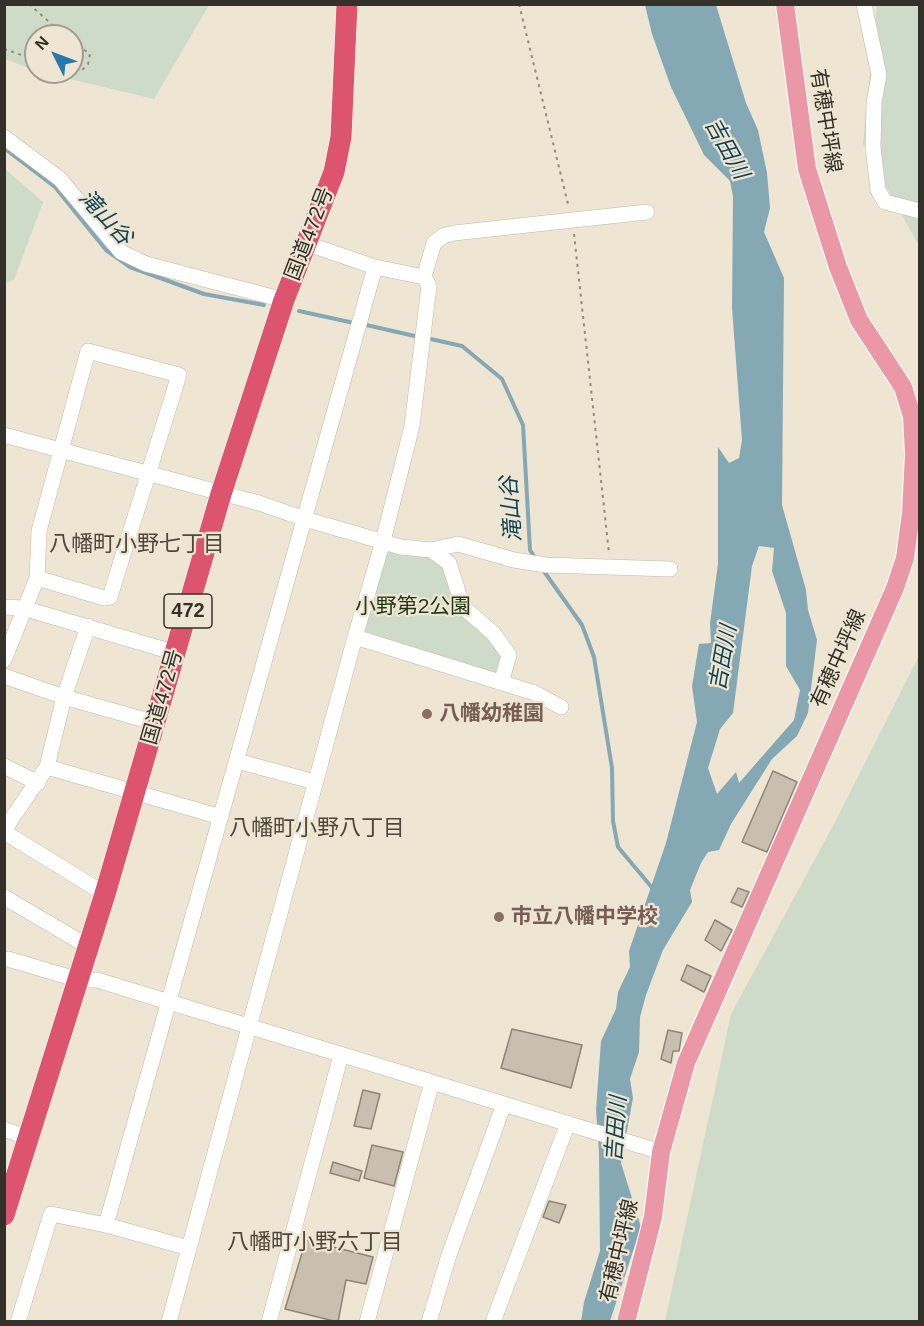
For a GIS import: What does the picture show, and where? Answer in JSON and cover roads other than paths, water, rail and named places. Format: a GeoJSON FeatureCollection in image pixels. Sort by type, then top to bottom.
{"type":"FeatureCollection","features":[{"type":"Feature","properties":{"kind":"highway","name":"国道472号"},"geometry":{"type":"LineString","coordinates":[[4,1215],[105,894],[221,494],[284,300],[308,244],[334,172],[341,137],[347,4]]}},
{"type":"Feature","properties":{"kind":"main road","name":"有穂中坪線"},"geometry":{"type":"LineString","coordinates":[[626,1322],[653,1217],[657,1150],[686,1063],[895,588],[905,558],[914,454],[912,416],[903,387],[859,320],[838,267],[807,169],[785,4]]}},
{"type":"Feature","properties":{"kind":"street"},"geometry":{"type":"LineString","coordinates":[[864,4],[879,75],[874,103],[873,147],[878,190],[885,202],[920,211]]}},
{"type":"Feature","properties":{"kind":"street"},"geometry":{"type":"LineString","coordinates":[[4,137],[60,179],[122,252],[146,264],[284,300]]}},
{"type":"Feature","properties":{"kind":"street"},"geometry":{"type":"LineString","coordinates":[[169,1322],[354,637],[383,541],[412,426],[429,286],[424,277],[434,243],[443,236],[572,219],[647,212]]}},
{"type":"Feature","properties":{"kind":"street"},"geometry":{"type":"LineString","coordinates":[[308,244],[375,267],[424,277]]}},
{"type":"Feature","properties":{"kind":"street"},"geometry":{"type":"LineString","coordinates":[[106,1225],[375,267]]}},
{"type":"Feature","properties":{"kind":"street"},"geometry":{"type":"LineString","coordinates":[[4,660],[37,578],[39,531],[88,351],[179,375],[110,597],[104,598],[37,578]]}},
{"type":"Feature","properties":{"kind":"street"},"geometry":{"type":"LineString","coordinates":[[4,435],[259,503],[401,547],[431,550],[458,544],[514,560],[546,565],[609,565],[670,569]]}},
{"type":"Feature","properties":{"kind":"street"},"geometry":{"type":"LineString","coordinates":[[431,550],[449,563],[463,607],[493,633],[509,655],[501,683]]}},
{"type":"Feature","properties":{"kind":"street"},"geometry":{"type":"LineString","coordinates":[[4,607],[23,608],[176,653]]}},
{"type":"Feature","properties":{"kind":"street"},"geometry":{"type":"LineString","coordinates":[[88,626],[64,697],[47,767],[4,831],[105,894]]}},
{"type":"Feature","properties":{"kind":"street"},"geometry":{"type":"LineString","coordinates":[[354,637],[535,693],[561,707]]}},
{"type":"Feature","properties":{"kind":"street"},"geometry":{"type":"LineString","coordinates":[[4,676],[64,697],[156,723]]}},
{"type":"Feature","properties":{"kind":"street"},"geometry":{"type":"LineString","coordinates":[[237,761],[315,782]]}},
{"type":"Feature","properties":{"kind":"street"},"geometry":{"type":"LineString","coordinates":[[4,766],[38,783]]}},
{"type":"Feature","properties":{"kind":"street"},"geometry":{"type":"LineString","coordinates":[[47,767],[221,817]]}},
{"type":"Feature","properties":{"kind":"street"},"geometry":{"type":"LineString","coordinates":[[4,897],[89,947]]}},
{"type":"Feature","properties":{"kind":"street"},"geometry":{"type":"LineString","coordinates":[[6,962],[79,980],[97,980],[168,1004],[657,1150]]}},
{"type":"Feature","properties":{"kind":"street"},"geometry":{"type":"LineString","coordinates":[[272,1321],[341,1055]]}},
{"type":"Feature","properties":{"kind":"street"},"geometry":{"type":"LineString","coordinates":[[367,1322],[432,1082]]}},
{"type":"Feature","properties":{"kind":"street"},"geometry":{"type":"LineString","coordinates":[[429,1322],[448,1255],[504,1104]]}},
{"type":"Feature","properties":{"kind":"street"},"geometry":{"type":"LineString","coordinates":[[493,1322],[568,1123]]}},
{"type":"Feature","properties":{"kind":"street"},"geometry":{"type":"LineString","coordinates":[[4,1129],[27,1138]]}},
{"type":"Feature","properties":{"kind":"street"},"geometry":{"type":"LineString","coordinates":[[18,1322],[51,1214],[106,1225],[189,1248]]}},
{"type":"Feature","properties":{"kind":"water","name":"吉田川"},"geometry":{"type":"Polygon","coordinates":[[[645,5],[716,5],[746,103],[758,130],[767,173],[770,208],[764,232],[784,278],[782,505],[806,590],[808,610],[817,640],[808,713],[797,736],[772,759],[731,824],[719,850],[708,852],[701,863],[690,890],[692,902],[663,950],[646,995],[640,1017],[639,1052],[630,1079],[633,1098],[621,1163],[641,1227],[610,1321],[581,1322],[584,1302],[600,1251],[599,1152],[596,1110],[601,1041],[616,1009],[618,992],[630,967],[629,951],[666,843],[697,722],[692,686],[699,644],[711,643],[710,623],[718,564],[718,447],[729,463],[739,458],[742,440],[732,308],[733,197],[730,181],[704,155],[671,87],[652,34],[645,5]],[[759,546],[752,566],[733,713],[720,729],[708,768],[717,794],[736,772],[739,783],[794,720],[800,690],[786,666],[786,613],[772,571],[774,548],[759,546]]]}},
{"type":"Feature","properties":{"kind":"waterway","name":"滝山谷"},"geometry":{"type":"LineString","coordinates":[[4,148],[55,187],[106,250],[130,267],[204,294],[264,305]]}},
{"type":"Feature","properties":{"kind":"waterway","name":"滝山谷"},"geometry":{"type":"LineString","coordinates":[[299,311],[354,323]]}},
{"type":"Feature","properties":{"kind":"waterway","name":"滝山谷"},"geometry":{"type":"LineString","coordinates":[[362,324],[419,337]]}},
{"type":"Feature","properties":{"kind":"waterway","name":"滝山谷"},"geometry":{"type":"LineString","coordinates":[[426,338],[462,346],[502,379],[523,425],[530,550],[536,559]]}},
{"type":"Feature","properties":{"kind":"waterway","name":"滝山谷"},"geometry":{"type":"LineString","coordinates":[[543,570],[582,625],[594,657],[612,768],[613,821],[618,847],[654,890]]}},
{"type":"Feature","properties":{"kind":"place","name":"八幡幼稚園"},"geometry":{"type":"Point","coordinates":[427,714]}},
{"type":"Feature","properties":{"kind":"place","name":"市立八幡中学校"},"geometry":{"type":"Point","coordinates":[499,917]}},
{"type":"Feature","properties":{"kind":"district","name":"八幡町小野七丁目"},"geometry":{"type":"Point","coordinates":[137,545]}},
{"type":"Feature","properties":{"kind":"district","name":"八幡町小野八丁目"},"geometry":{"type":"Point","coordinates":[317,829]}},
{"type":"Feature","properties":{"kind":"district","name":"八幡町小野六丁目"},"geometry":{"type":"Point","coordinates":[315,1243]}},
{"type":"Feature","properties":{"kind":"park label","name":"小野第2公園"},"geometry":{"type":"Point","coordinates":[413,607]}}]}
